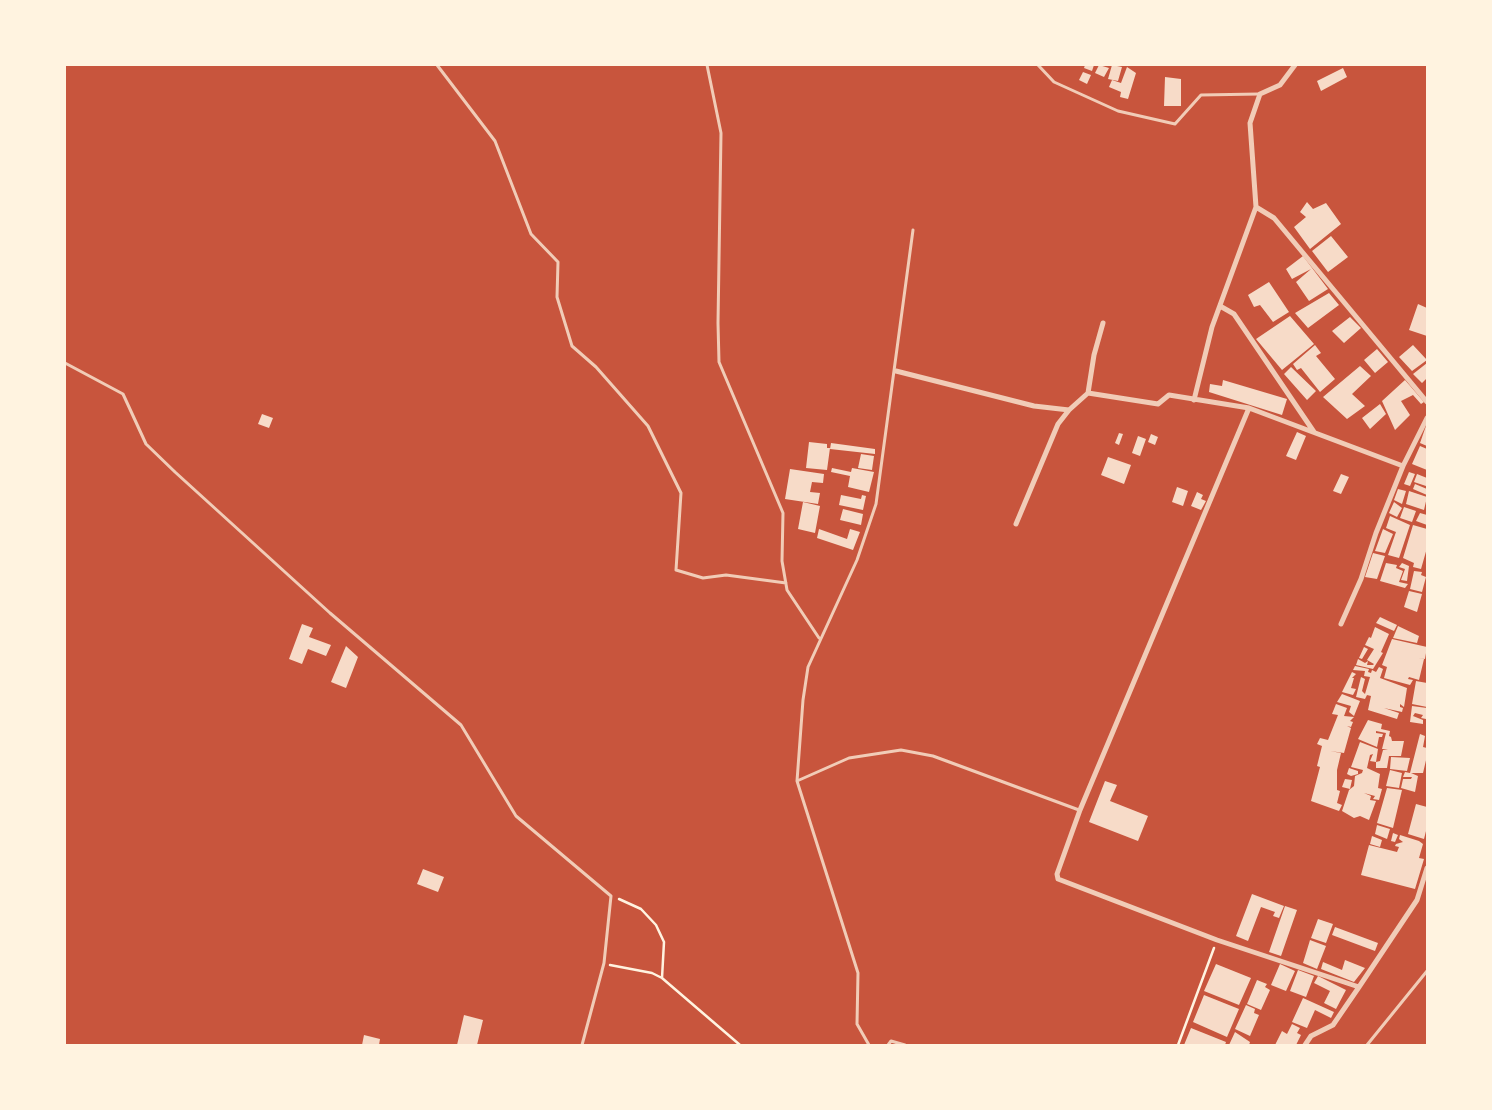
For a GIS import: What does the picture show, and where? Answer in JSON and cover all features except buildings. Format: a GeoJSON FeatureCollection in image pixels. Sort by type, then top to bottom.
{"type":"FeatureCollection","features":[{"type":"Feature","properties":{"kind":"street"},"geometry":{"type":"LineString","coordinates":[[1194,400],[1212,327],[1256,207],[1250,123],[1260,94],[1280,85],[1295,65]]}},
{"type":"Feature","properties":{"kind":"street"},"geometry":{"type":"LineString","coordinates":[[1256,207],[1274,218],[1427,402]]}},
{"type":"Feature","properties":{"kind":"street"},"geometry":{"type":"LineString","coordinates":[[1220,306],[1234,314],[1315,433]]}},
{"type":"Feature","properties":{"kind":"street"},"geometry":{"type":"LineString","coordinates":[[1016,524],[1058,424],[1069,410],[1088,393],[1094,355],[1103,323]]}},
{"type":"Feature","properties":{"kind":"street"},"geometry":{"type":"LineString","coordinates":[[896,371],[1034,406],[1069,410]]}},
{"type":"Feature","properties":{"kind":"street"},"geometry":{"type":"LineString","coordinates":[[1088,393],[1158,404],[1169,395],[1249,408],[1404,466]]}},
{"type":"Feature","properties":{"kind":"street"},"geometry":{"type":"LineString","coordinates":[[1249,408],[1080,810],[1057,874],[1058,878],[1217,940],[1359,987]]}},
{"type":"Feature","properties":{"kind":"street"},"geometry":{"type":"LineString","coordinates":[[1341,624],[1361,579],[1376,533],[1404,466],[1427,418]]}},
{"type":"Feature","properties":{"kind":"street"},"geometry":{"type":"LineString","coordinates":[[1306,1045],[1311,1036],[1332,1025],[1359,987],[1417,900],[1427,868]]}},
{"type":"Feature","properties":{"kind":"lane"},"geometry":{"type":"LineString","coordinates":[[437,65],[495,141],[531,234],[558,262],[557,297],[572,346],[596,367],[648,426],[681,492],[676,570],[703,578],[726,574],[786,583]]}},
{"type":"Feature","properties":{"kind":"lane"},"geometry":{"type":"LineString","coordinates":[[707,65],[721,133],[719,362],[783,513],[782,560],[787,590],[819,639]]}},
{"type":"Feature","properties":{"kind":"lane"},"geometry":{"type":"LineString","coordinates":[[1038,65],[1054,82],[1118,111],[1175,124],[1201,95],[1260,94]]}},
{"type":"Feature","properties":{"kind":"lane"},"geometry":{"type":"LineString","coordinates":[[869,1045],[857,1024],[858,973],[796,781],[803,700],[808,667],[819,639],[857,560],[876,504],[896,371],[913,230]]}},
{"type":"Feature","properties":{"kind":"lane"},"geometry":{"type":"LineString","coordinates":[[65,363],[123,394],[146,444],[330,613],[461,725],[516,816],[611,896],[604,963],[582,1045]]}},
{"type":"Feature","properties":{"kind":"lane"},"geometry":{"type":"LineString","coordinates":[[796,781],[849,758],[901,750],[933,756],[1080,810]]}},
{"type":"Feature","properties":{"kind":"lane"},"geometry":{"type":"LineString","coordinates":[[1367,1045],[1427,971]]}},
{"type":"Feature","properties":{"kind":"lane"},"geometry":{"type":"LineString","coordinates":[[888,1045],[891,1041],[905,1045]]}},
{"type":"Feature","properties":{"kind":"path"},"geometry":{"type":"LineString","coordinates":[[611,896],[640,908],[656,925],[664,942],[662,978]]}},
{"type":"Feature","properties":{"kind":"path"},"geometry":{"type":"LineString","coordinates":[[1178,1045],[1217,940]]}},
{"type":"Feature","properties":{"kind":"path"},"geometry":{"type":"LineString","coordinates":[[604,963],[652,973],[662,978],[740,1045]]}}]}
